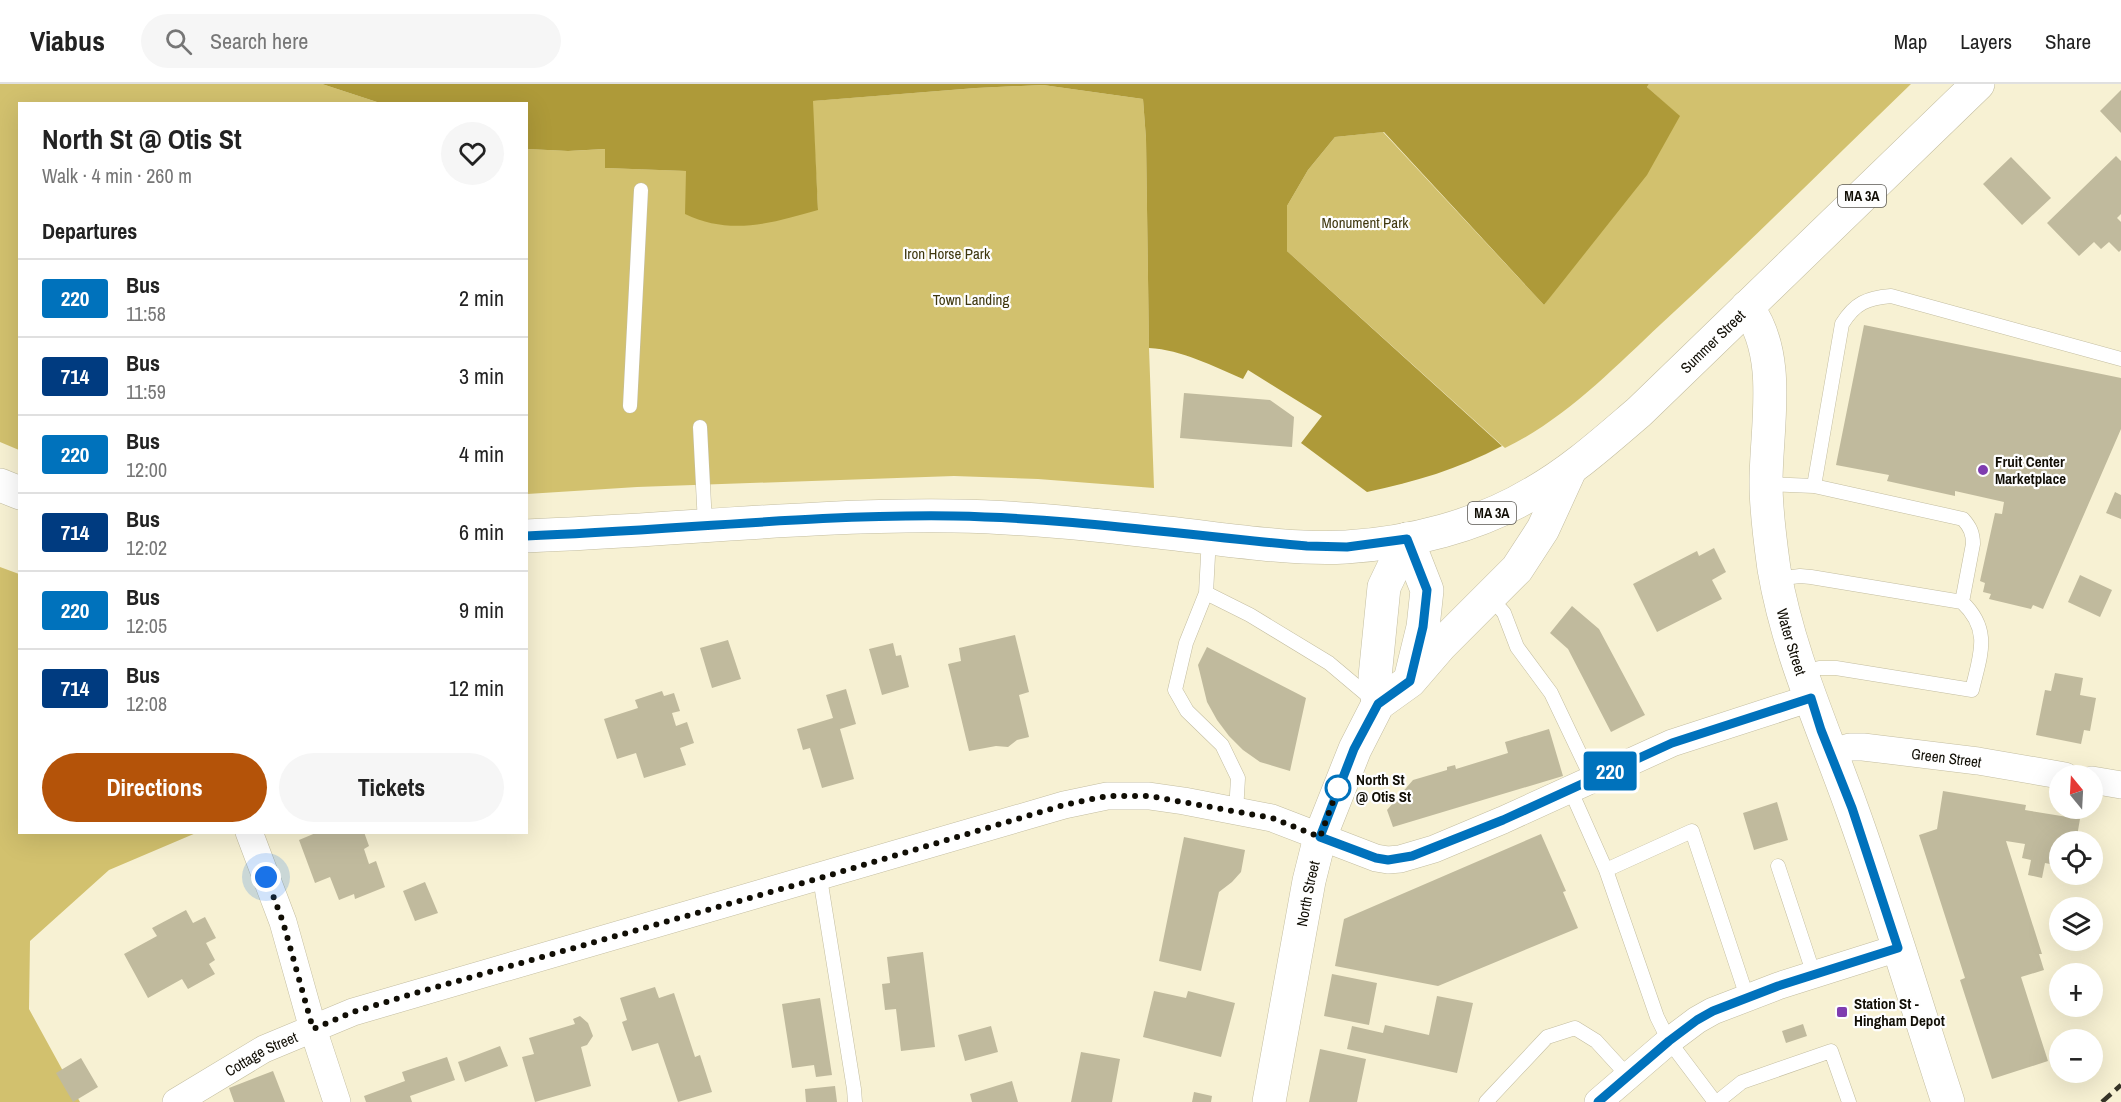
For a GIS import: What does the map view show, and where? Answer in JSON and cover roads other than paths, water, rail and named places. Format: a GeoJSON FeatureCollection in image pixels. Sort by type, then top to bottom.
{"type":"FeatureCollection","features":[{"type":"Feature","properties":{"kind":"main road","name":"Summer Street"},"geometry":{"type":"LineString","coordinates":[[1407,539],[1466,524],[1505,508],[1533,494],[1570,470],[1638,412],[1977,84]]}},
{"type":"Feature","properties":{"kind":"main road","name":"Water Street"},"geometry":{"type":"LineString","coordinates":[[1747,308],[1762,334],[1769,366],[1766,484],[1770,542],[1789,632],[1830,753],[1852,808],[1947,1102]]}},
{"type":"Feature","properties":{"kind":"main road","name":"North Street"},"geometry":{"type":"LineString","coordinates":[[1269,1102],[1298,935],[1320,837],[1354,749],[1378,704],[1410,681],[1441,645],[1517,569],[1543,529],[1570,470]]}},
{"type":"Feature","properties":{"kind":"main road"},"geometry":{"type":"LineString","coordinates":[[0,486],[18,492]]}},
{"type":"Feature","properties":{"kind":"main road","name":"MA 3A"},"geometry":{"type":"LineString","coordinates":[[528,536],[625,532],[705,524],[953,516],[1063,522],[1320,547],[1347,547],[1407,539]]}},
{"type":"Feature","properties":{"kind":"main road"},"geometry":{"type":"LineString","coordinates":[[1407,539],[1427,590],[1423,627],[1410,681]]}},
{"type":"Feature","properties":{"kind":"main road"},"geometry":{"type":"LineString","coordinates":[[1378,704],[1375,676],[1384,587],[1407,539]]}},
{"type":"Feature","properties":{"kind":"street","name":"Cottage Street"},"geometry":{"type":"LineString","coordinates":[[176,1102],[264,1049],[353,1012],[820,878],[1064,805],[1107,796],[1149,796],[1272,818],[1376,858],[1400,859],[1444,844],[1807,686]]}},
{"type":"Feature","properties":{"kind":"street","name":"Green Street"},"geometry":{"type":"LineString","coordinates":[[1830,753],[1850,747],[1863,747],[1978,761],[2049,773]]}},
{"type":"Feature","properties":{"kind":"street"},"geometry":{"type":"LineString","coordinates":[[2103,782],[2121,785]]}},
{"type":"Feature","properties":{"kind":"street"},"geometry":{"type":"LineString","coordinates":[[250,834],[283,922],[313,1029],[337,1102]]}},
{"type":"Feature","properties":{"kind":"street"},"geometry":{"type":"LineString","coordinates":[[1598,1102],[1669,1041],[1713,1011],[1748,997],[1898,948]]}},
{"type":"Feature","properties":{"kind":"lane"},"geometry":{"type":"LineString","coordinates":[[630,406],[641,190]]}},
{"type":"Feature","properties":{"kind":"lane"},"geometry":{"type":"LineString","coordinates":[[1814,486],[1842,324],[1850,311],[1862,302],[1876,297],[1891,296],[2121,359]]}},
{"type":"Feature","properties":{"kind":"lane"},"geometry":{"type":"LineString","coordinates":[[700,427],[705,524]]}},
{"type":"Feature","properties":{"kind":"lane"},"geometry":{"type":"LineString","coordinates":[[1766,484],[1814,486],[1963,519],[1969,525],[1973,535],[1973,544],[1962,602]]}},
{"type":"Feature","properties":{"kind":"lane"},"geometry":{"type":"LineString","coordinates":[[1209,537],[1206,593],[1186,643],[1175,690],[1187,711],[1222,745],[1238,778],[1236,812]]}},
{"type":"Feature","properties":{"kind":"lane"},"geometry":{"type":"LineString","coordinates":[[1776,579],[1811,577],[1962,602],[1972,611],[1982,634],[1982,646],[1972,690],[1836,668],[1819,668],[1807,686]]}},
{"type":"Feature","properties":{"kind":"lane"},"geometry":{"type":"LineString","coordinates":[[1206,593],[1250,615],[1329,663],[1378,704]]}},
{"type":"Feature","properties":{"kind":"lane"},"geometry":{"type":"LineString","coordinates":[[1490,597],[1504,613],[1517,647],[1551,693],[1606,870],[1657,1017],[1669,1041],[1716,1102],[1742,1082],[1831,1052],[1849,1102]]}},
{"type":"Feature","properties":{"kind":"lane"},"geometry":{"type":"LineString","coordinates":[[1606,870],[1692,831],[1748,997]]}},
{"type":"Feature","properties":{"kind":"lane"},"geometry":{"type":"LineString","coordinates":[[1778,866],[1814,975]]}},
{"type":"Feature","properties":{"kind":"lane"},"geometry":{"type":"LineString","coordinates":[[820,878],[855,1102]]}},
{"type":"Feature","properties":{"kind":"lane"},"geometry":{"type":"LineString","coordinates":[[1486,1102],[1547,1038],[1575,1028],[1596,1041],[1628,1076]]}},
{"type":"Feature","properties":{"kind":"railway"},"geometry":{"type":"LineString","coordinates":[[2102,1102],[2121,1085]]}},
{"type":"Feature","properties":{"kind":"place","name":"Fruit Center Marketplace"},"geometry":{"type":"Point","coordinates":[1983,470]}},
{"type":"Feature","properties":{"kind":"place","name":"North St @ Otis St"},"geometry":{"type":"Point","coordinates":[1338,788]}},
{"type":"Feature","properties":{"kind":"place","name":"Station St - Hingham Depot"},"geometry":{"type":"Point","coordinates":[1842,1012]}},
{"type":"Feature","properties":{"kind":"park label","name":"Monument Park"},"geometry":{"type":"Point","coordinates":[1365,222]}},
{"type":"Feature","properties":{"kind":"park label","name":"Iron Horse Park"},"geometry":{"type":"Point","coordinates":[947,253]}},
{"type":"Feature","properties":{"kind":"park label","name":"Town Landing"},"geometry":{"type":"Point","coordinates":[971,299]}}]}
